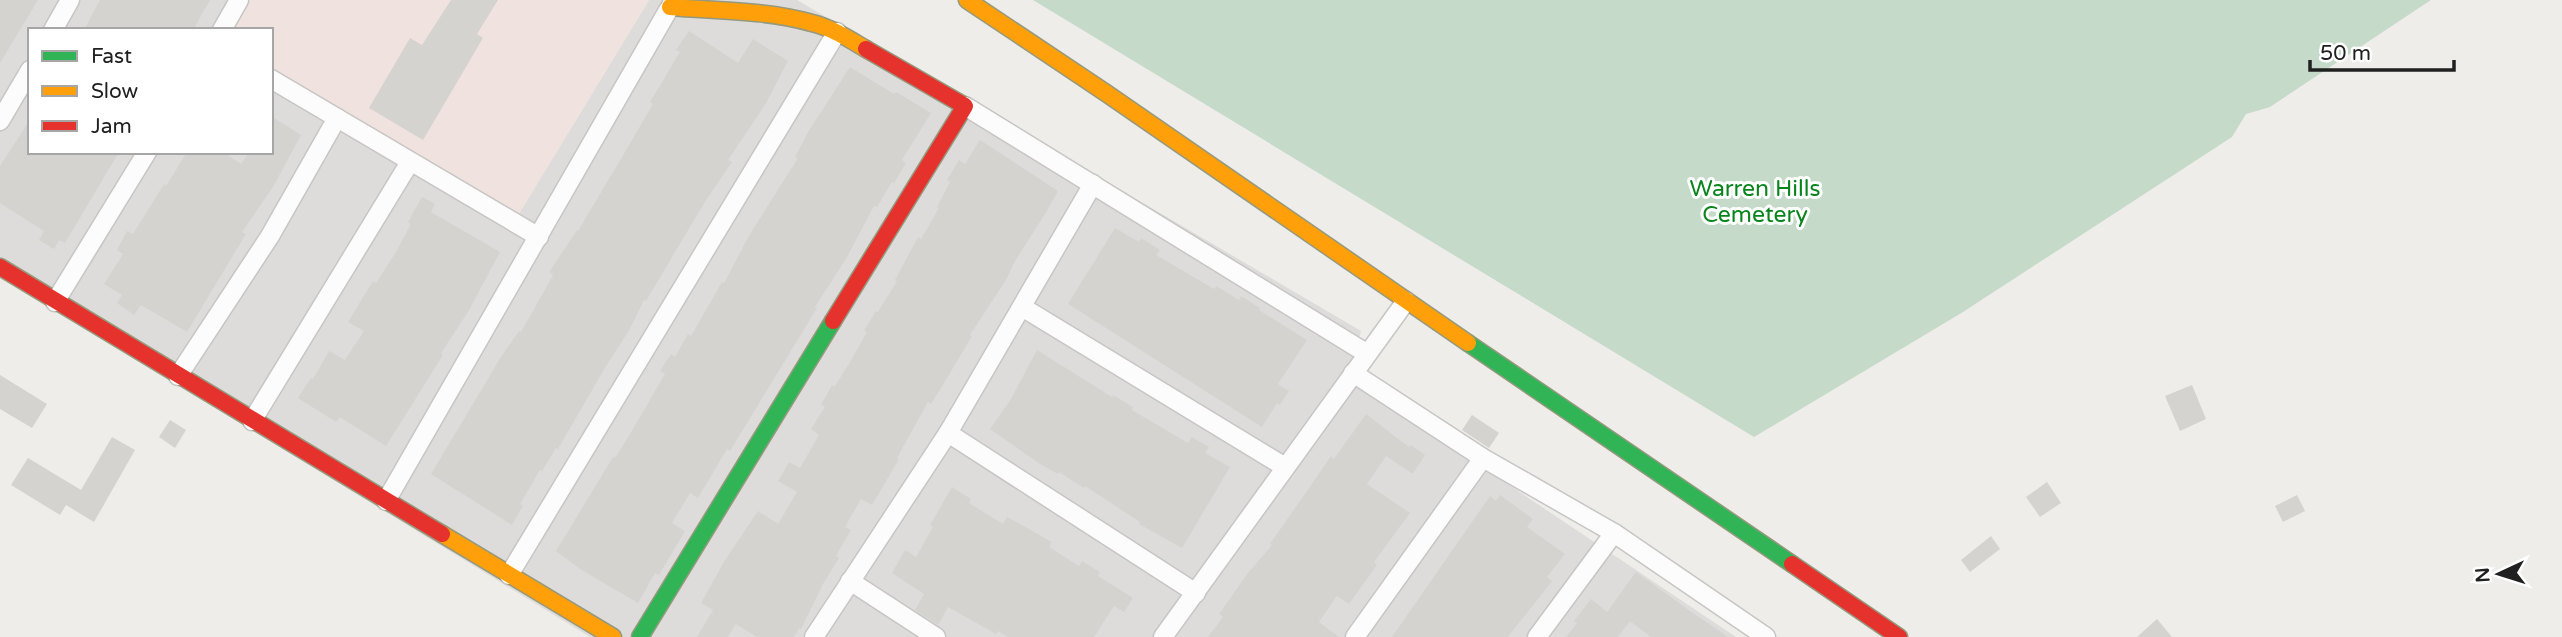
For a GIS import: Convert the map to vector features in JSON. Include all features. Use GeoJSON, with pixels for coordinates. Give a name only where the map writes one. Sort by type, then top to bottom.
{"type":"FeatureCollection","features":[{"type":"Feature","properties":{"kind":"street"},"geometry":{"type":"LineString","coordinates":[[54,28],[70,0]]}},
{"type":"Feature","properties":{"kind":"street"},"geometry":{"type":"LineString","coordinates":[[223,28],[239,0]]}},
{"type":"Feature","properties":{"kind":"street"},"geometry":{"type":"LineString","coordinates":[[967,0],[1899,637]]}},
{"type":"Feature","properties":{"kind":"street"},"geometry":{"type":"LineString","coordinates":[[386,501],[672,4],[782,17],[812,23],[837,32],[965,106],[1366,353]]}},
{"type":"Feature","properties":{"kind":"street"},"geometry":{"type":"LineString","coordinates":[[509,575],[837,32]]}},
{"type":"Feature","properties":{"kind":"street"},"geometry":{"type":"LineString","coordinates":[[0,121],[7,92],[28,72]]}},
{"type":"Feature","properties":{"kind":"street"},"geometry":{"type":"LineString","coordinates":[[273,80],[539,237]]}},
{"type":"Feature","properties":{"kind":"street"},"geometry":{"type":"LineString","coordinates":[[640,637],[965,106]]}},
{"type":"Feature","properties":{"kind":"street"},"geometry":{"type":"LineString","coordinates":[[178,376],[270,236],[337,118]]}},
{"type":"Feature","properties":{"kind":"street"},"geometry":{"type":"LineString","coordinates":[[55,302],[146,154]]}},
{"type":"Feature","properties":{"kind":"street"},"geometry":{"type":"LineString","coordinates":[[252,421],[411,162]]}},
{"type":"Feature","properties":{"kind":"street"},"geometry":{"type":"LineString","coordinates":[[814,637],[948,433],[1093,184]]}},
{"type":"Feature","properties":{"kind":"street"},"geometry":{"type":"LineString","coordinates":[[0,267],[613,637]]}},
{"type":"Feature","properties":{"kind":"street"},"geometry":{"type":"LineString","coordinates":[[1163,637],[1406,301]]}},
{"type":"Feature","properties":{"kind":"street"},"geometry":{"type":"LineString","coordinates":[[1022,307],[1285,467]]}},
{"type":"Feature","properties":{"kind":"street"},"geometry":{"type":"LineString","coordinates":[[1353,373],[1483,458],[1614,533],[1766,637]]}},
{"type":"Feature","properties":{"kind":"street"},"geometry":{"type":"LineString","coordinates":[[948,433],[1196,593]]}},
{"type":"Feature","properties":{"kind":"street"},"geometry":{"type":"LineString","coordinates":[[1355,637],[1483,458]]}},
{"type":"Feature","properties":{"kind":"street"},"geometry":{"type":"LineString","coordinates":[[1537,637],[1614,533]]}},
{"type":"Feature","properties":{"kind":"street"},"geometry":{"type":"LineString","coordinates":[[850,581],[936,637]]}},
{"type":"Feature","properties":{"kind":"shaded area"},"geometry":{"type":"Polygon","coordinates":[[[0,0],[230,0],[214,28],[28,28],[28,154],[273,154],[273,88],[509,230],[649,0],[797,0],[1361,331],[1348,377],[1736,637],[590,637],[0,276],[0,0]]]}},
{"type":"Feature","properties":{"kind":"shaded area"},"geometry":{"type":"Polygon","coordinates":[[[230,0],[649,0],[509,230],[273,88],[273,28],[214,28],[230,0]]]}},
{"type":"Feature","properties":{"kind":"green space","name":"Warren Hills Cemetery"},"geometry":{"type":"Polygon","coordinates":[[[1033,0],[2431,0],[2270,107],[2246,114],[2232,137],[1963,312],[1754,437],[1033,0]]]}},
{"type":"Feature","properties":{"kind":"building"},"geometry":{"type":"Polygon","coordinates":[[[0,0],[38,0],[0,63],[0,0]]]}},
{"type":"Feature","properties":{"kind":"building"},"geometry":{"type":"Polygon","coordinates":[[[100,0],[210,0],[194,28],[85,28],[100,0]]]}},
{"type":"Feature","properties":{"kind":"building"},"geometry":{"type":"Polygon","coordinates":[[[451,0],[498,0],[477,34],[483,38],[423,140],[369,108],[410,38],[422,45],[451,0]]]}},
{"type":"Feature","properties":{"kind":"building"},"geometry":{"type":"Polygon","coordinates":[[[689,31],[738,63],[753,39],[788,61],[765,105],[728,160],[732,162],[706,200],[646,301],[644,300],[630,329],[558,449],[556,448],[542,471],[540,470],[520,504],[523,506],[512,525],[431,474],[501,357],[519,331],[521,332],[553,275],[549,272],[578,231],[653,104],[650,102],[680,52],[676,50],[689,31]]]}},
{"type":"Feature","properties":{"kind":"building"},"geometry":{"type":"Polygon","coordinates":[[[850,67],[931,113],[902,160],[906,163],[877,207],[874,206],[846,259],[730,451],[727,449],[698,498],[690,493],[672,523],[685,531],[659,575],[655,573],[638,603],[580,569],[556,551],[665,374],[660,371],[671,354],[675,357],[688,334],[691,336],[798,158],[795,157],[808,132],[850,67]]]}},
{"type":"Feature","properties":{"kind":"building"},"geometry":{"type":"Polygon","coordinates":[[[273,117],[301,135],[273,187],[242,232],[246,234],[187,332],[141,305],[134,315],[117,303],[122,295],[104,284],[123,254],[117,250],[127,231],[133,234],[186,154],[226,154],[241,164],[248,154],[273,154],[273,117]]]}},
{"type":"Feature","properties":{"kind":"building"},"geometry":{"type":"Polygon","coordinates":[[[28,123],[28,154],[118,154],[65,243],[59,240],[54,249],[39,240],[44,231],[0,203],[0,166],[28,123]]]}},
{"type":"Feature","properties":{"kind":"building"},"geometry":{"type":"Polygon","coordinates":[[[980,140],[1058,191],[1045,214],[931,404],[928,402],[872,505],[861,499],[845,527],[851,530],[836,556],[839,558],[801,629],[799,628],[794,637],[757,637],[736,624],[728,637],[697,637],[713,610],[701,603],[725,560],[758,511],[778,524],[797,492],[778,481],[789,462],[800,468],[819,435],[811,429],[825,407],[821,405],[832,385],[834,387],[849,364],[867,332],[864,331],[897,281],[895,280],[918,237],[921,239],[939,208],[937,207],[950,182],[947,180],[959,160],[965,164],[980,140]]]}},
{"type":"Feature","properties":{"kind":"building"},"geometry":{"type":"Polygon","coordinates":[[[422,197],[435,204],[431,212],[500,252],[468,312],[441,353],[443,355],[386,446],[340,417],[336,422],[298,398],[329,351],[345,360],[364,331],[348,322],[373,281],[376,283],[396,252],[422,197]]]}},
{"type":"Feature","properties":{"kind":"building"},"geometry":{"type":"Polygon","coordinates":[[[1115,228],[1139,242],[1141,238],[1160,250],[1156,255],[1214,289],[1216,286],[1239,300],[1241,296],[1307,340],[1278,384],[1289,391],[1280,405],[1277,403],[1262,427],[1068,304],[1115,228]]]}},
{"type":"Feature","properties":{"kind":"building"},"geometry":{"type":"Polygon","coordinates":[[[1037,350],[1188,443],[1192,437],[1209,447],[1205,453],[1230,467],[1182,548],[1139,524],[1140,522],[1085,486],[1084,488],[1040,464],[990,429],[1011,399],[1037,350]]]}},
{"type":"Feature","properties":{"kind":"building"},"geometry":{"type":"Polygon","coordinates":[[[0,375],[47,404],[32,428],[0,409],[0,375]]]}},
{"type":"Feature","properties":{"kind":"building"},"geometry":{"type":"Polygon","coordinates":[[[2192,385],[2206,419],[2180,431],[2165,396],[2192,385]]]}},
{"type":"Feature","properties":{"kind":"building"},"geometry":{"type":"Polygon","coordinates":[[[1366,414],[1409,447],[1411,445],[1425,455],[1413,474],[1386,456],[1367,484],[1410,513],[1374,562],[1377,565],[1349,604],[1337,596],[1319,622],[1339,637],[1208,637],[1223,617],[1219,614],[1248,573],[1272,545],[1270,544],[1331,456],[1334,459],[1366,414]]]}},
{"type":"Feature","properties":{"kind":"building"},"geometry":{"type":"Polygon","coordinates":[[[1472,415],[1499,433],[1489,448],[1462,430],[1472,415]]]}},
{"type":"Feature","properties":{"kind":"building"},"geometry":{"type":"Polygon","coordinates":[[[170,420],[186,430],[175,448],[159,437],[170,420]]]}},
{"type":"Feature","properties":{"kind":"building"},"geometry":{"type":"Polygon","coordinates":[[[112,437],[135,450],[94,522],[66,505],[60,515],[11,485],[28,458],[81,490],[112,437]]]}},
{"type":"Feature","properties":{"kind":"building"},"geometry":{"type":"Polygon","coordinates":[[[2047,482],[2061,503],[2040,517],[2026,497],[2047,482]]]}},
{"type":"Feature","properties":{"kind":"building"},"geometry":{"type":"Polygon","coordinates":[[[952,487],[971,499],[969,503],[1003,524],[1007,517],[1052,542],[1049,547],[1079,566],[1082,561],[1100,572],[1098,576],[1133,598],[1124,612],[1114,606],[1094,637],[1008,637],[998,631],[996,634],[948,607],[938,625],[915,610],[924,594],[892,573],[905,550],[916,557],[933,527],[930,525],[952,487]]]}},
{"type":"Feature","properties":{"kind":"building"},"geometry":{"type":"Polygon","coordinates":[[[1500,495],[1533,519],[1527,527],[1565,554],[1547,577],[1552,581],[1508,637],[1392,637],[1490,496],[1496,501],[1500,495]]]}},
{"type":"Feature","properties":{"kind":"building"},"geometry":{"type":"Polygon","coordinates":[[[2297,495],[2305,511],[2283,522],[2275,506],[2297,495]]]}},
{"type":"Feature","properties":{"kind":"building"},"geometry":{"type":"Polygon","coordinates":[[[1991,536],[2000,549],[1970,572],[1961,560],[1991,536]]]}},
{"type":"Feature","properties":{"kind":"building"},"geometry":{"type":"Polygon","coordinates":[[[1636,572],[1728,637],[1651,637],[1630,621],[1618,637],[1566,637],[1577,623],[1574,621],[1591,599],[1607,612],[1636,572]]]}},
{"type":"Feature","properties":{"kind":"building"},"geometry":{"type":"Polygon","coordinates":[[[2157,619],[2172,637],[2137,637],[2157,619]]]}},
{"type":"Feature","properties":{"kind":"traffic: fast"},"geometry":{"type":"LineString","coordinates":[[640,637],[833,321]]}},
{"type":"Feature","properties":{"kind":"traffic: fast"},"geometry":{"type":"LineString","coordinates":[[1468,343],[1792,564]]}},
{"type":"Feature","properties":{"kind":"traffic: slow"},"geometry":{"type":"LineString","coordinates":[[967,0],[1468,343]]}},
{"type":"Feature","properties":{"kind":"traffic: slow"},"geometry":{"type":"LineString","coordinates":[[670,7],[759,13],[795,19],[826,28],[866,49]]}},
{"type":"Feature","properties":{"kind":"traffic: slow"},"geometry":{"type":"LineString","coordinates":[[442,534],[613,637]]}},
{"type":"Feature","properties":{"kind":"traffic: jam"},"geometry":{"type":"LineString","coordinates":[[833,321],[965,106],[866,49]]}},
{"type":"Feature","properties":{"kind":"traffic: jam"},"geometry":{"type":"LineString","coordinates":[[0,267],[442,534]]}},
{"type":"Feature","properties":{"kind":"traffic: jam"},"geometry":{"type":"LineString","coordinates":[[1792,564],[1899,637]]}}]}
